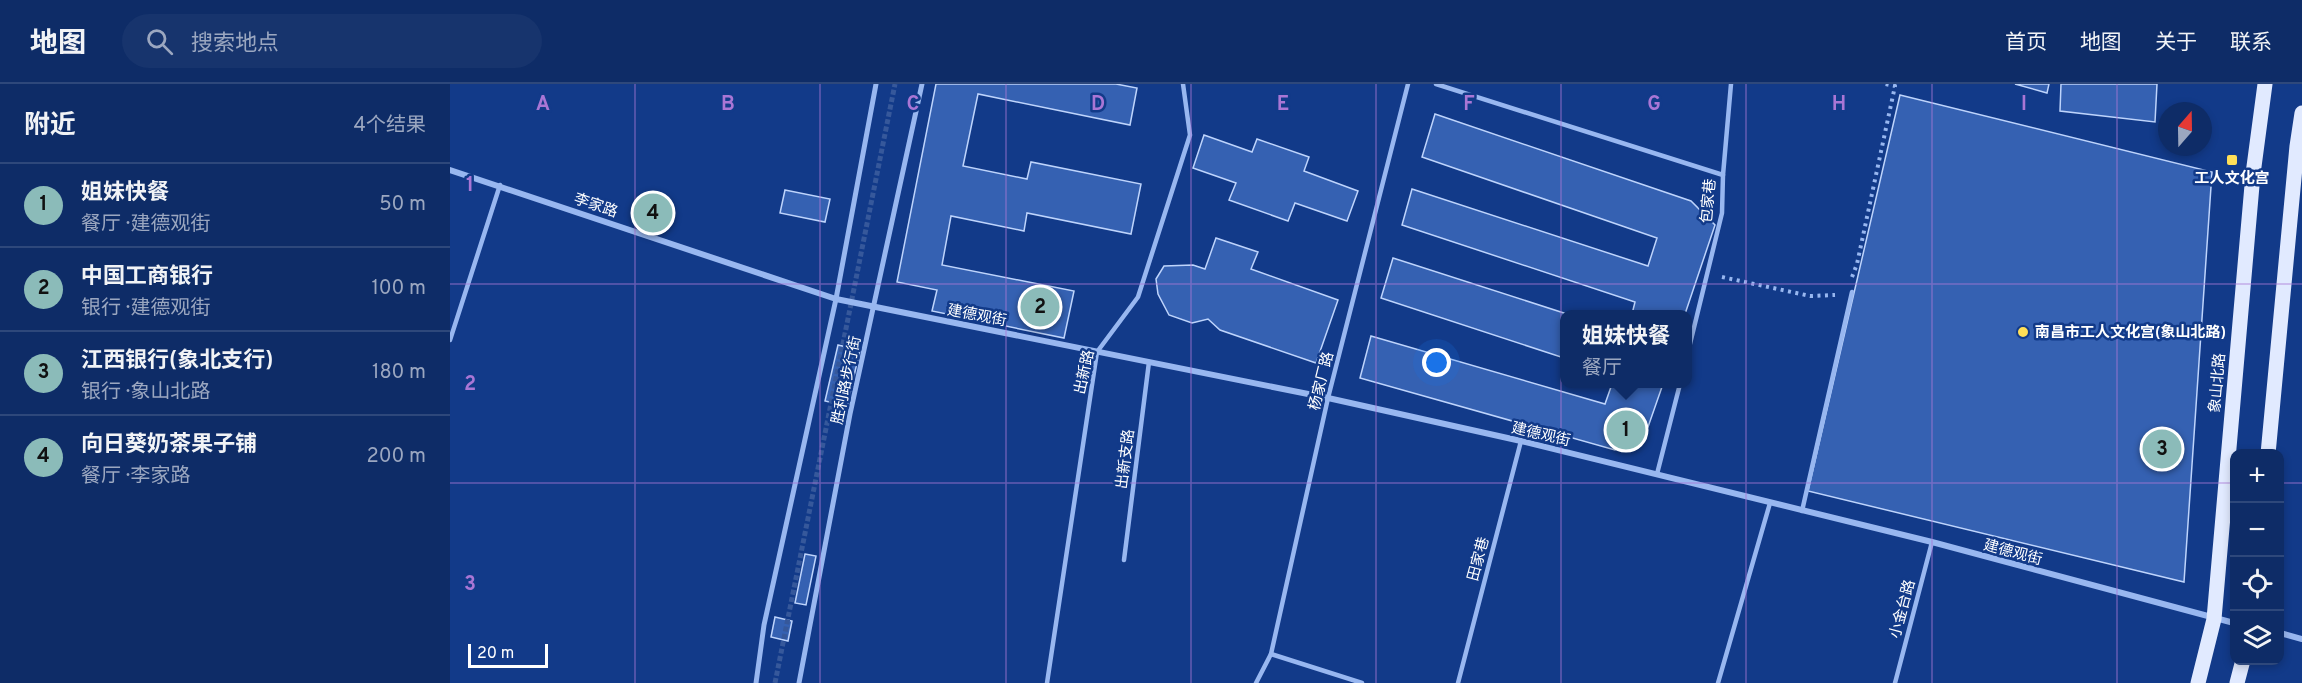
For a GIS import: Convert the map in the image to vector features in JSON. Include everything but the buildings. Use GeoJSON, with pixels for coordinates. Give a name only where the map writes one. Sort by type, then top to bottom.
{"type":"FeatureCollection","features":[{"type":"Feature","properties":{"kind":"main road","name":"象山北路"},"geometry":{"type":"LineString","coordinates":[[2198,683],[2214,619],[2253,174],[2265,84]]}},
{"type":"Feature","properties":{"kind":"main road"},"geometry":{"type":"LineString","coordinates":[[2268,449],[2302,113]]}},
{"type":"Feature","properties":{"kind":"main road"},"geometry":{"type":"LineString","coordinates":[[2237,683],[2242,665]]}},
{"type":"Feature","properties":{"kind":"street","name":"胜利路步行街"},"geometry":{"type":"LineString","coordinates":[[756,683],[764,626],[836,299],[876,84]]}},
{"type":"Feature","properties":{"kind":"street","name":"胜利路步行街"},"geometry":{"type":"LineString","coordinates":[[799,683],[850,414],[922,84]]}},
{"type":"Feature","properties":{"kind":"street","name":"李家路"},"geometry":{"type":"LineString","coordinates":[[450,170],[836,299]]}},
{"type":"Feature","properties":{"kind":"street","name":"建德观街"},"geometry":{"type":"LineString","coordinates":[[836,299],[1328,398],[1521,441],[1932,542],[2230,622]]}},
{"type":"Feature","properties":{"kind":"street"},"geometry":{"type":"LineString","coordinates":[[2284,634],[2302,639]]}},
{"type":"Feature","properties":{"kind":"lane","name":"出新路"},"geometry":{"type":"LineString","coordinates":[[1047,683],[1097,352],[1138,297],[1190,135],[1183,84]]}},
{"type":"Feature","properties":{"kind":"lane","name":"杨家厂路"},"geometry":{"type":"LineString","coordinates":[[1256,683],[1271,654],[1328,398],[1408,84]]}},
{"type":"Feature","properties":{"kind":"lane"},"geometry":{"type":"LineString","coordinates":[[1436,84],[1723,175]]}},
{"type":"Feature","properties":{"kind":"lane","name":"包家巷"},"geometry":{"type":"LineString","coordinates":[[1692,336],[1722,213],[1731,84]]}},
{"type":"Feature","properties":{"kind":"lane"},"geometry":{"type":"LineString","coordinates":[[450,340],[500,185]]}},
{"type":"Feature","properties":{"kind":"lane"},"geometry":{"type":"LineString","coordinates":[[1802,511],[1852,292]]}},
{"type":"Feature","properties":{"kind":"lane","name":"出新支路"},"geometry":{"type":"LineString","coordinates":[[1125,560],[1149,362]]}},
{"type":"Feature","properties":{"kind":"lane"},"geometry":{"type":"LineString","coordinates":[[1657,474],[1679,388]]}},
{"type":"Feature","properties":{"kind":"lane","name":"田家巷"},"geometry":{"type":"LineString","coordinates":[[1458,683],[1521,441]]}},
{"type":"Feature","properties":{"kind":"lane"},"geometry":{"type":"LineString","coordinates":[[1718,683],[1770,503]]}},
{"type":"Feature","properties":{"kind":"lane","name":"小金台路"},"geometry":{"type":"LineString","coordinates":[[1895,683],[1932,542]]}},
{"type":"Feature","properties":{"kind":"lane"},"geometry":{"type":"LineString","coordinates":[[1271,654],[1362,683]]}},
{"type":"Feature","properties":{"kind":"path"},"geometry":{"type":"LineString","coordinates":[[1851,281],[1857,264],[1895,86],[1886,84]]}},
{"type":"Feature","properties":{"kind":"path"},"geometry":{"type":"LineString","coordinates":[[1707,274],[1810,296],[1842,293]]}},
{"type":"Feature","properties":{"kind":"tunnel"},"geometry":{"type":"LineString","coordinates":[[775,683],[895,84]]}},
{"type":"Feature","properties":{"kind":"place","name":"工人文化宫"},"geometry":{"type":"Point","coordinates":[2232,160]}},
{"type":"Feature","properties":{"kind":"place","name":"向日葵奶茶果子铺"},"geometry":{"type":"Point","coordinates":[653,213]}},
{"type":"Feature","properties":{"kind":"place","name":"中国工商银行"},"geometry":{"type":"Point","coordinates":[1040,307]}},
{"type":"Feature","properties":{"kind":"place","name":"南昌市工人文化宫(象山北路)"},"geometry":{"type":"Point","coordinates":[2023,332]}},
{"type":"Feature","properties":{"kind":"place","name":"姐妹快餐"},"geometry":{"type":"Point","coordinates":[1626,430]}},
{"type":"Feature","properties":{"kind":"place","name":"江西银行(象北支行)"},"geometry":{"type":"Point","coordinates":[2162,449]}}]}
